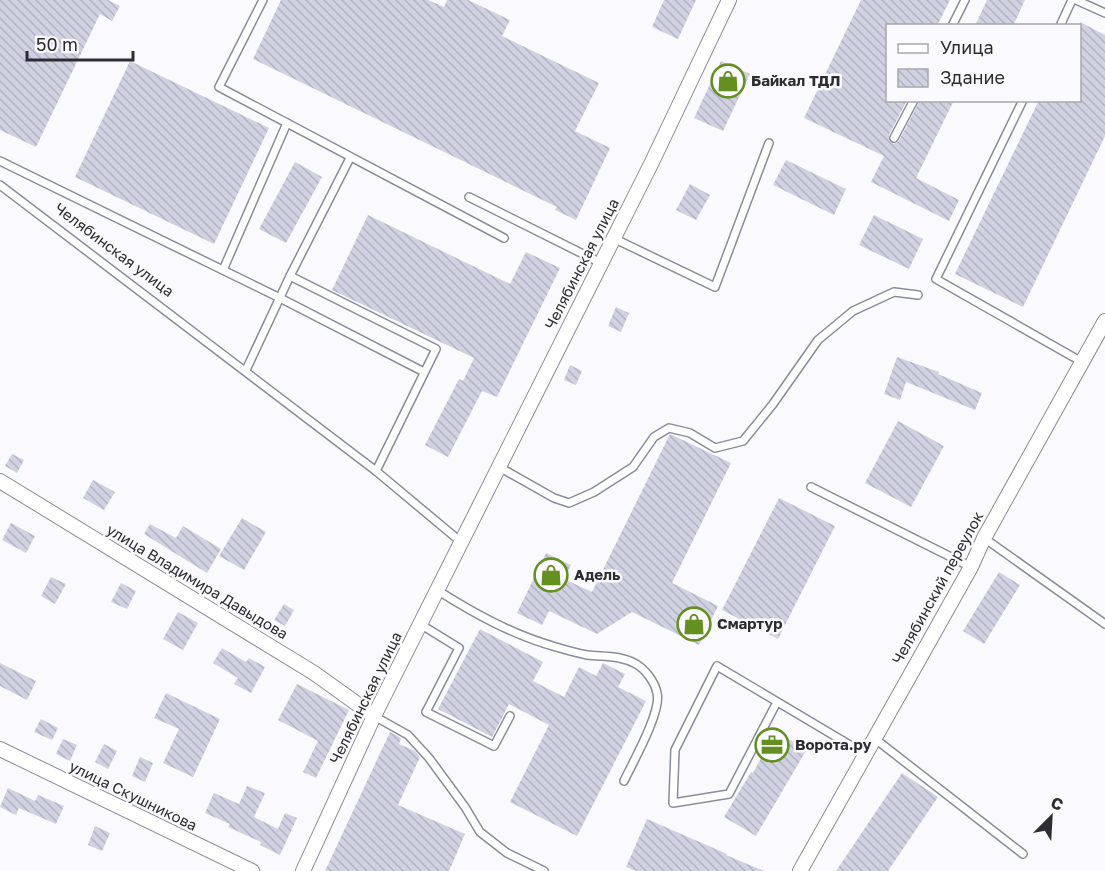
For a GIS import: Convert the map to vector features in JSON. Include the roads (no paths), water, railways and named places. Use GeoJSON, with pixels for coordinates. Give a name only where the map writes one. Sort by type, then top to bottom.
{"type":"FeatureCollection","features":[{"type":"Feature","properties":{"kind":"street","name":"Челябинская улица"},"geometry":{"type":"LineString","coordinates":[[303,871],[374,716],[601,263],[729,0]]}},
{"type":"Feature","properties":{"kind":"street","name":"Челябинский переулок"},"geometry":{"type":"LineString","coordinates":[[800,871],[1105,321]]}},
{"type":"Feature","properties":{"kind":"street","name":"улица Владимира Давыдова"},"geometry":{"type":"LineString","coordinates":[[0,481],[303,667],[374,716]]}},
{"type":"Feature","properties":{"kind":"street","name":"улица Скушникова"},"geometry":{"type":"LineString","coordinates":[[0,749],[252,871]]}},
{"type":"Feature","properties":{"kind":"lane"},"geometry":{"type":"LineString","coordinates":[[262,0],[219,87],[504,238]]}},
{"type":"Feature","properties":{"kind":"lane"},"geometry":{"type":"LineString","coordinates":[[953,24],[965,0]]}},
{"type":"Feature","properties":{"kind":"lane"},"geometry":{"type":"LineString","coordinates":[[1061,24],[1074,0],[1105,13]]}},
{"type":"Feature","properties":{"kind":"lane"},"geometry":{"type":"LineString","coordinates":[[894,138],[913,102]]}},
{"type":"Feature","properties":{"kind":"lane"},"geometry":{"type":"LineString","coordinates":[[1022,102],[936,279],[1082,362]]}},
{"type":"Feature","properties":{"kind":"lane"},"geometry":{"type":"LineString","coordinates":[[223,270],[287,123]]}},
{"type":"Feature","properties":{"kind":"lane"},"geometry":{"type":"LineString","coordinates":[[613,238],[715,287],[769,143]]}},
{"type":"Feature","properties":{"kind":"lane"},"geometry":{"type":"LineString","coordinates":[[246,370],[279,298],[350,158]]}},
{"type":"Feature","properties":{"kind":"lane"},"geometry":{"type":"LineString","coordinates":[[0,161],[424,372]]}},
{"type":"Feature","properties":{"kind":"lane","name":"Челябинская улица"},"geometry":{"type":"LineString","coordinates":[[0,185],[246,370],[376,471],[461,542]]}},
{"type":"Feature","properties":{"kind":"lane"},"geometry":{"type":"LineString","coordinates":[[469,197],[601,263]]}},
{"type":"Feature","properties":{"kind":"lane"},"geometry":{"type":"LineString","coordinates":[[290,276],[436,349],[376,471]]}},
{"type":"Feature","properties":{"kind":"lane"},"geometry":{"type":"LineString","coordinates":[[499,467],[554,498],[569,503],[594,492],[633,466],[654,437],[669,428],[690,433],[715,448],[743,441],[773,404],[818,340],[854,311],[877,298],[894,292],[918,295]]}},
{"type":"Feature","properties":{"kind":"lane"},"geometry":{"type":"LineString","coordinates":[[811,487],[970,567]]}},
{"type":"Feature","properties":{"kind":"lane"},"geometry":{"type":"LineString","coordinates":[[984,538],[1105,624]]}},
{"type":"Feature","properties":{"kind":"lane"},"geometry":{"type":"LineString","coordinates":[[437,590],[478,616],[511,631],[553,646],[585,654],[620,657],[638,665],[648,676],[657,693],[658,709],[624,781]]}},
{"type":"Feature","properties":{"kind":"lane"},"geometry":{"type":"LineString","coordinates":[[420,624],[459,648],[426,712],[494,746],[510,716]]}},
{"type":"Feature","properties":{"kind":"lane"},"geometry":{"type":"LineString","coordinates":[[777,702],[729,794],[673,803],[675,750],[717,666],[865,754]]}},
{"type":"Feature","properties":{"kind":"lane"},"geometry":{"type":"LineString","coordinates":[[374,716],[408,735],[429,758],[465,807],[480,832],[507,854],[544,871]]}},
{"type":"Feature","properties":{"kind":"lane"},"geometry":{"type":"LineString","coordinates":[[874,738],[1023,854]]}},
{"type":"Feature","properties":{"kind":"place","name":"Байкал ТДЛ"},"geometry":{"type":"Point","coordinates":[728,81]}},
{"type":"Feature","properties":{"kind":"place","name":"Адель"},"geometry":{"type":"Point","coordinates":[551,575]}},
{"type":"Feature","properties":{"kind":"place","name":"Смартур"},"geometry":{"type":"Point","coordinates":[694,624]}},
{"type":"Feature","properties":{"kind":"place","name":"Ворота.ру"},"geometry":{"type":"Point","coordinates":[772,745]}}]}
